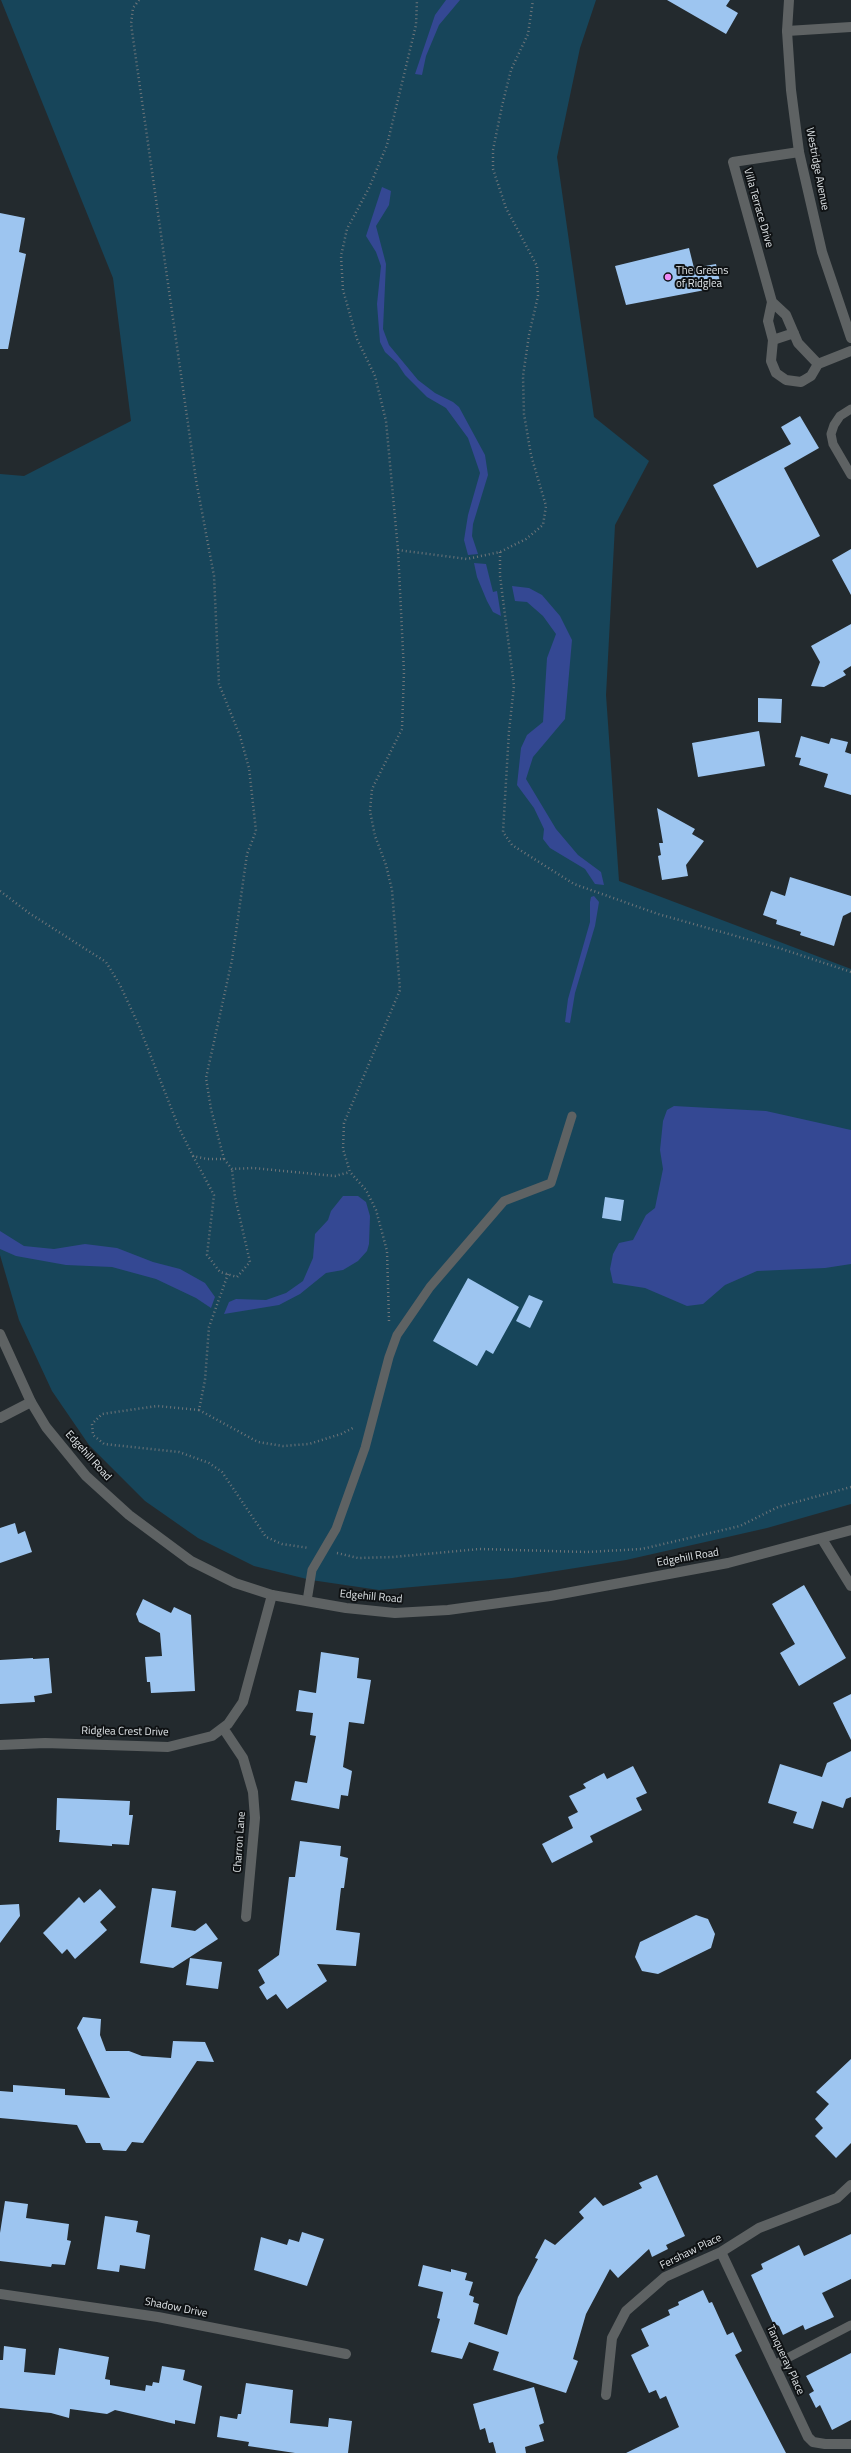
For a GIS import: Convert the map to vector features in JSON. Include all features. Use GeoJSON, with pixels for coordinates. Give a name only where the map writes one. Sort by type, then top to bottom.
{"type":"FeatureCollection","features":[{"type":"Feature","properties":{"kind":"street","name":"Westridge Avenue"},"geometry":{"type":"LineString","coordinates":[[788,0],[787,31],[791,90],[799,152],[822,252],[851,338]]}},
{"type":"Feature","properties":{"kind":"street"},"geometry":{"type":"LineString","coordinates":[[787,31],[851,28]]}},
{"type":"Feature","properties":{"kind":"street","name":"Villa Terrace Drive"},"geometry":{"type":"LineString","coordinates":[[799,152],[733,162],[772,302],[768,321],[773,340],[771,361],[776,373],[786,380],[801,382],[811,376],[818,364],[851,351]]}},
{"type":"Feature","properties":{"kind":"street","name":"Villa Terrace Drive"},"geometry":{"type":"LineString","coordinates":[[772,302],[786,316],[798,343],[818,364]]}},
{"type":"Feature","properties":{"kind":"street"},"geometry":{"type":"LineString","coordinates":[[773,340],[794,333]]}},
{"type":"Feature","properties":{"kind":"street","name":"Edgehill Road"},"geometry":{"type":"LineString","coordinates":[[0,1334],[31,1402],[46,1427],[86,1476],[129,1515],[191,1560],[235,1583],[272,1595],[395,1612],[448,1610],[550,1596],[728,1563],[851,1530]]}},
{"type":"Feature","properties":{"kind":"street"},"geometry":{"type":"LineString","coordinates":[[0,1418],[31,1402]]}},
{"type":"Feature","properties":{"kind":"street"},"geometry":{"type":"LineString","coordinates":[[822,1539],[851,1586]]}},
{"type":"Feature","properties":{"kind":"street","name":"Ridglea Crest Drive"},"geometry":{"type":"LineString","coordinates":[[0,1746],[45,1743],[168,1747],[212,1736],[223,1728],[243,1702],[272,1595]]}},
{"type":"Feature","properties":{"kind":"street","name":"Charron Lane"},"geometry":{"type":"LineString","coordinates":[[223,1728],[243,1758],[253,1792],[255,1818],[246,1917]]}},
{"type":"Feature","properties":{"kind":"street","name":"Fershaw Place"},"geometry":{"type":"LineString","coordinates":[[606,2395],[612,2338],[626,2311],[665,2277],[722,2252],[759,2228],[837,2198],[851,2185]]}},
{"type":"Feature","properties":{"kind":"street","name":"Tanqueray Place"},"geometry":{"type":"LineString","coordinates":[[722,2252],[808,2437],[813,2442],[825,2444],[851,2444]]}},
{"type":"Feature","properties":{"kind":"street","name":"Shadow Drive"},"geometry":{"type":"LineString","coordinates":[[0,2294],[158,2316],[346,2354]]}},
{"type":"Feature","properties":{"kind":"lane"},"geometry":{"type":"LineString","coordinates":[[851,409],[840,416],[834,425],[831,434],[833,444],[851,475]]}},
{"type":"Feature","properties":{"kind":"lane"},"geometry":{"type":"LineString","coordinates":[[307,1601],[312,1570],[322,1550],[336,1529],[375,1416],[389,1357],[399,1332],[430,1287],[504,1202],[551,1183],[572,1116]]}},
{"type":"Feature","properties":{"kind":"lane"},"geometry":{"type":"LineString","coordinates":[[774,2365],[851,2325]]}},
{"type":"Feature","properties":{"kind":"path"},"geometry":{"type":"LineString","coordinates":[[0,891],[29,913],[106,962],[120,985],[139,1026],[179,1128],[214,1195],[207,1255],[220,1272],[237,1277],[250,1262],[235,1197],[232,1169],[224,1160],[210,1109],[206,1078],[232,960],[247,854],[256,831],[249,768],[240,736],[219,684],[214,576],[196,480],[130,24],[133,8],[139,0]]}},
{"type":"Feature","properties":{"kind":"path"},"geometry":{"type":"LineString","coordinates":[[399,1332],[388,1319],[388,1251],[376,1210],[366,1190],[350,1172],[343,1149],[344,1123],[385,1021],[400,990],[392,890],[386,865],[375,836],[370,811],[372,789],[402,729],[404,672],[398,550],[386,420],[375,376],[357,339],[343,290],[341,256],[347,229],[369,188],[387,145],[416,25],[417,0]]}},
{"type":"Feature","properties":{"kind":"path"},"geometry":{"type":"LineString","coordinates":[[398,550],[467,559],[500,552],[526,539],[543,524],[546,506],[531,455],[524,414],[523,376],[529,335],[538,296],[537,266],[506,208],[493,169],[493,150],[502,106],[512,70],[528,34],[533,0]]}},
{"type":"Feature","properties":{"kind":"path"},"geometry":{"type":"LineString","coordinates":[[500,552],[500,576],[514,686],[509,731],[503,832],[512,845],[574,884],[658,914],[782,949],[851,972]]}},
{"type":"Feature","properties":{"kind":"path"},"geometry":{"type":"LineString","coordinates":[[193,1156],[224,1160]]}},
{"type":"Feature","properties":{"kind":"path"},"geometry":{"type":"LineString","coordinates":[[232,1169],[253,1168],[335,1176],[350,1172]]}},
{"type":"Feature","properties":{"kind":"path"},"geometry":{"type":"LineString","coordinates":[[199,1410],[205,1380],[209,1327],[228,1274]]}},
{"type":"Feature","properties":{"kind":"path"},"geometry":{"type":"LineString","coordinates":[[375,1416],[341,1434],[310,1444],[283,1446],[258,1442],[199,1410],[157,1406],[102,1414],[92,1424],[94,1435],[104,1444],[179,1452],[209,1463],[222,1472],[266,1537],[282,1544],[322,1550],[358,1558],[393,1557],[480,1549],[586,1552],[642,1549],[740,1526],[778,1507],[851,1487]]}},
{"type":"Feature","properties":{"kind":"shaded area"},"geometry":{"type":"Polygon","coordinates":[[[1,0],[596,0],[580,48],[557,157],[594,417],[649,461],[615,525],[606,695],[619,881],[851,969],[851,1504],[767,1528],[626,1560],[512,1578],[379,1590],[311,1580],[254,1566],[198,1538],[145,1501],[89,1445],[52,1391],[19,1320],[0,1255],[0,474],[24,476],[131,421],[113,278],[1,0]]]}},
{"type":"Feature","properties":{"kind":"water"},"geometry":{"type":"Polygon","coordinates":[[[446,0],[460,0],[439,25],[426,56],[422,75],[415,74],[435,15],[446,0]]]}},
{"type":"Feature","properties":{"kind":"water"},"geometry":{"type":"Polygon","coordinates":[[[382,187],[391,191],[389,205],[376,226],[386,264],[383,329],[389,345],[418,380],[435,393],[453,402],[459,407],[485,455],[488,475],[473,524],[472,536],[478,554],[468,555],[464,540],[468,515],[480,473],[468,438],[446,408],[427,397],[405,375],[397,363],[385,352],[380,342],[377,304],[381,266],[376,252],[366,236],[382,187]]]}},
{"type":"Feature","properties":{"kind":"water"},"geometry":{"type":"Polygon","coordinates":[[[474,563],[486,564],[493,592],[497,591],[501,616],[493,612],[487,601],[477,577],[474,563]]]}},
{"type":"Feature","properties":{"kind":"water"},"geometry":{"type":"Polygon","coordinates":[[[512,586],[529,588],[542,595],[560,616],[572,640],[565,719],[533,757],[526,779],[556,829],[578,855],[601,872],[604,885],[595,884],[585,869],[550,848],[543,839],[544,829],[534,808],[517,785],[521,748],[527,735],[543,722],[547,658],[556,634],[543,616],[527,602],[515,601],[512,586]]]}},
{"type":"Feature","properties":{"kind":"water"},"geometry":{"type":"Polygon","coordinates":[[[594,896],[599,902],[595,926],[575,993],[570,1023],[565,1022],[568,999],[590,922],[591,897],[594,896]]]}},
{"type":"Feature","properties":{"kind":"water"},"geometry":{"type":"Polygon","coordinates":[[[674,1106],[766,1111],[851,1130],[851,1264],[825,1268],[757,1271],[725,1285],[703,1304],[687,1306],[645,1288],[613,1283],[610,1269],[613,1254],[619,1243],[633,1240],[646,1215],[655,1208],[663,1169],[660,1150],[663,1121],[667,1110],[674,1106]]]}},
{"type":"Feature","properties":{"kind":"water"},"geometry":{"type":"Polygon","coordinates":[[[343,1196],[358,1196],[366,1202],[370,1216],[369,1244],[367,1251],[358,1261],[343,1270],[326,1273],[300,1294],[279,1305],[224,1314],[229,1302],[236,1299],[266,1300],[286,1293],[303,1281],[313,1258],[315,1234],[328,1220],[331,1211],[343,1196]]]}},
{"type":"Feature","properties":{"kind":"water"},"geometry":{"type":"Polygon","coordinates":[[[0,1231],[24,1246],[54,1249],[85,1244],[117,1248],[153,1262],[180,1269],[205,1283],[215,1297],[211,1308],[196,1298],[156,1279],[112,1267],[66,1265],[16,1256],[0,1249],[0,1231]]]}},
{"type":"Feature","properties":{"kind":"building"},"geometry":{"type":"Polygon","coordinates":[[[667,0],[730,0],[726,6],[738,13],[726,34],[667,0]]]}},
{"type":"Feature","properties":{"kind":"building"},"geometry":{"type":"Polygon","coordinates":[[[0,213],[25,218],[19,252],[26,254],[8,349],[0,349],[0,213]]]}},
{"type":"Feature","properties":{"kind":"building","name":"The Greens of Ridglea"},"geometry":{"type":"Polygon","coordinates":[[[689,248],[694,268],[716,264],[721,287],[626,305],[615,266],[689,248]]]}},
{"type":"Feature","properties":{"kind":"building"},"geometry":{"type":"Polygon","coordinates":[[[800,416],[819,448],[784,468],[820,536],[757,568],[713,485],[791,444],[781,427],[800,416]]]}},
{"type":"Feature","properties":{"kind":"building"},"geometry":{"type":"Polygon","coordinates":[[[851,549],[851,595],[832,560],[851,549]]]}},
{"type":"Feature","properties":{"kind":"building"},"geometry":{"type":"Polygon","coordinates":[[[851,624],[851,666],[843,671],[846,675],[824,687],[811,686],[820,662],[811,646],[851,624]]]}},
{"type":"Feature","properties":{"kind":"building"},"geometry":{"type":"Polygon","coordinates":[[[758,698],[782,699],[781,723],[758,722],[758,698]]]}},
{"type":"Feature","properties":{"kind":"building"},"geometry":{"type":"Polygon","coordinates":[[[759,731],[765,766],[698,777],[692,743],[759,731]]]}},
{"type":"Feature","properties":{"kind":"building"},"geometry":{"type":"Polygon","coordinates":[[[801,736],[829,744],[831,738],[848,742],[845,752],[851,754],[851,795],[824,787],[828,774],[799,765],[801,758],[795,757],[801,736]]]}},
{"type":"Feature","properties":{"kind":"building"},"geometry":{"type":"Polygon","coordinates":[[[657,808],[695,829],[692,834],[704,841],[686,865],[688,876],[662,880],[658,856],[661,855],[659,843],[663,843],[657,808]]]}},
{"type":"Feature","properties":{"kind":"building"},"geometry":{"type":"Polygon","coordinates":[[[790,877],[851,896],[851,912],[843,916],[834,946],[800,935],[801,932],[776,924],[777,920],[763,915],[771,891],[785,896],[790,877]]]}},
{"type":"Feature","properties":{"kind":"building"},"geometry":{"type":"Polygon","coordinates":[[[605,1197],[624,1200],[621,1221],[602,1218],[605,1197]]]}},
{"type":"Feature","properties":{"kind":"building"},"geometry":{"type":"Polygon","coordinates":[[[468,1278],[519,1307],[493,1354],[486,1350],[477,1366],[433,1341],[468,1278]]]}},
{"type":"Feature","properties":{"kind":"building"},"geometry":{"type":"Polygon","coordinates":[[[529,1295],[543,1301],[530,1328],[516,1321],[529,1295]]]}},
{"type":"Feature","properties":{"kind":"building"},"geometry":{"type":"Polygon","coordinates":[[[15,1523],[18,1534],[25,1531],[32,1552],[0,1563],[0,1528],[15,1523]]]}},
{"type":"Feature","properties":{"kind":"building"},"geometry":{"type":"Polygon","coordinates":[[[804,1585],[846,1658],[799,1686],[780,1653],[795,1644],[772,1604],[804,1585]]]}},
{"type":"Feature","properties":{"kind":"building"},"geometry":{"type":"Polygon","coordinates":[[[143,1599],[171,1613],[174,1607],[191,1615],[195,1691],[151,1693],[150,1682],[147,1682],[145,1657],[162,1656],[160,1633],[139,1622],[136,1614],[143,1599]]]}},
{"type":"Feature","properties":{"kind":"building"},"geometry":{"type":"Polygon","coordinates":[[[321,1652],[359,1658],[357,1678],[371,1680],[364,1724],[349,1722],[343,1767],[352,1771],[348,1796],[341,1795],[339,1809],[291,1800],[295,1781],[307,1783],[316,1736],[310,1735],[313,1713],[296,1711],[299,1690],[316,1693],[321,1652]]]}},
{"type":"Feature","properties":{"kind":"building"},"geometry":{"type":"Polygon","coordinates":[[[49,1658],[52,1693],[34,1696],[35,1702],[0,1704],[0,1660],[49,1658]]]}},
{"type":"Feature","properties":{"kind":"building"},"geometry":{"type":"Polygon","coordinates":[[[851,1694],[851,1740],[833,1703],[851,1694]]]}},
{"type":"Feature","properties":{"kind":"building"},"geometry":{"type":"Polygon","coordinates":[[[851,1751],[851,1797],[846,1799],[843,1808],[822,1801],[813,1829],[793,1823],[797,1812],[768,1803],[780,1764],[822,1777],[827,1763],[851,1751]]]}},
{"type":"Feature","properties":{"kind":"building"},"geometry":{"type":"Polygon","coordinates":[[[633,1766],[647,1793],[636,1798],[642,1810],[590,1836],[593,1842],[552,1863],[542,1844],[573,1828],[568,1817],[578,1812],[569,1796],[586,1788],[583,1784],[604,1773],[607,1779],[633,1766]]]}},
{"type":"Feature","properties":{"kind":"building"},"geometry":{"type":"Polygon","coordinates":[[[57,1798],[130,1801],[129,1815],[133,1815],[129,1845],[112,1844],[112,1846],[59,1842],[60,1830],[56,1830],[57,1798]]]}},
{"type":"Feature","properties":{"kind":"building"},"geometry":{"type":"Polygon","coordinates":[[[300,1841],[341,1846],[340,1856],[348,1858],[344,1888],[341,1888],[336,1930],[360,1933],[356,1966],[317,1964],[327,1981],[287,2009],[276,1994],[267,2000],[259,1987],[265,1983],[258,1970],[279,1955],[289,1877],[295,1877],[300,1841]]]}},
{"type":"Feature","properties":{"kind":"building"},"geometry":{"type":"Polygon","coordinates":[[[152,1888],[176,1891],[171,1927],[195,1931],[206,1923],[218,1939],[173,1968],[140,1963],[152,1888]]]}},
{"type":"Feature","properties":{"kind":"building"},"geometry":{"type":"Polygon","coordinates":[[[100,1889],[116,1907],[100,1922],[107,1930],[75,1959],[67,1949],[62,1954],[43,1933],[79,1897],[84,1903],[100,1889]]]}},
{"type":"Feature","properties":{"kind":"building"},"geometry":{"type":"Polygon","coordinates":[[[19,1904],[20,1916],[0,1943],[0,1905],[19,1904]]]}},
{"type":"Feature","properties":{"kind":"building"},"geometry":{"type":"Polygon","coordinates":[[[696,1915],[708,1919],[715,1934],[711,1948],[658,1974],[642,1971],[635,1957],[640,1942],[696,1915]]]}},
{"type":"Feature","properties":{"kind":"building"},"geometry":{"type":"Polygon","coordinates":[[[190,1958],[222,1962],[218,1989],[186,1985],[190,1958]]]}},
{"type":"Feature","properties":{"kind":"building"},"geometry":{"type":"Polygon","coordinates":[[[83,2017],[101,2019],[100,2035],[106,2051],[129,2051],[142,2056],[171,2058],[173,2041],[205,2042],[214,2062],[197,2061],[143,2143],[132,2142],[126,2151],[103,2150],[100,2143],[86,2143],[77,2125],[0,2118],[0,2091],[13,2092],[13,2085],[65,2089],[65,2095],[110,2098],[77,2028],[83,2017]]]}},
{"type":"Feature","properties":{"kind":"building"},"geometry":{"type":"Polygon","coordinates":[[[851,2059],[851,2143],[836,2158],[815,2136],[823,2128],[815,2119],[829,2104],[816,2092],[851,2059]]]}},
{"type":"Feature","properties":{"kind":"building"},"geometry":{"type":"Polygon","coordinates":[[[657,2175],[685,2236],[666,2245],[668,2249],[652,2257],[649,2249],[618,2278],[610,2269],[586,2314],[573,2359],[578,2361],[566,2393],[493,2370],[499,2352],[469,2342],[462,2359],[431,2352],[440,2319],[437,2318],[443,2292],[418,2286],[423,2265],[451,2272],[451,2269],[467,2273],[465,2280],[473,2282],[469,2295],[474,2297],[473,2302],[479,2304],[474,2324],[507,2335],[518,2297],[538,2259],[535,2258],[545,2239],[555,2245],[584,2218],[579,2212],[595,2197],[603,2206],[642,2188],[639,2183],[657,2175]]]}},
{"type":"Feature","properties":{"kind":"building"},"geometry":{"type":"Polygon","coordinates":[[[5,2201],[28,2204],[26,2218],[69,2224],[67,2240],[71,2241],[65,2265],[52,2264],[51,2267],[0,2261],[0,2233],[5,2201]]]}},
{"type":"Feature","properties":{"kind":"building"},"geometry":{"type":"Polygon","coordinates":[[[105,2216],[138,2221],[136,2232],[150,2235],[145,2269],[120,2265],[119,2272],[97,2269],[105,2216]]]}},
{"type":"Feature","properties":{"kind":"building"},"geometry":{"type":"Polygon","coordinates":[[[302,2232],[324,2239],[307,2286],[254,2270],[261,2237],[287,2245],[289,2239],[299,2242],[302,2232]]]}},
{"type":"Feature","properties":{"kind":"building"},"geometry":{"type":"Polygon","coordinates":[[[851,2234],[851,2279],[822,2293],[834,2317],[805,2330],[803,2325],[783,2335],[779,2326],[773,2323],[751,2275],[763,2269],[761,2264],[799,2245],[804,2256],[851,2234]]]}},
{"type":"Feature","properties":{"kind":"building"},"geometry":{"type":"Polygon","coordinates":[[[703,2290],[709,2303],[712,2302],[727,2335],[733,2332],[742,2351],[735,2355],[786,2453],[626,2453],[679,2427],[666,2396],[660,2399],[656,2390],[649,2393],[631,2355],[649,2346],[641,2329],[670,2315],[668,2310],[679,2305],[678,2302],[703,2290]]]}},
{"type":"Feature","properties":{"kind":"building"},"geometry":{"type":"Polygon","coordinates":[[[4,2346],[26,2349],[24,2372],[55,2375],[59,2348],[109,2357],[105,2379],[110,2380],[110,2385],[145,2391],[146,2385],[152,2386],[153,2382],[159,2383],[162,2366],[185,2370],[183,2380],[202,2386],[195,2424],[175,2420],[175,2424],[115,2410],[107,2414],[70,2409],[69,2418],[51,2413],[0,2408],[0,2360],[3,2360],[4,2346]]]}},
{"type":"Feature","properties":{"kind":"building"},"geometry":{"type":"Polygon","coordinates":[[[851,2353],[851,2420],[832,2430],[820,2405],[816,2408],[809,2394],[814,2391],[806,2376],[851,2353]]]}},
{"type":"Feature","properties":{"kind":"building"},"geometry":{"type":"Polygon","coordinates":[[[246,2383],[293,2390],[290,2423],[328,2427],[329,2418],[352,2421],[348,2453],[295,2453],[248,2446],[249,2442],[217,2437],[220,2416],[237,2419],[238,2414],[241,2414],[246,2383]]]}},
{"type":"Feature","properties":{"kind":"building"},"geometry":{"type":"Polygon","coordinates":[[[534,2387],[544,2423],[539,2425],[544,2441],[525,2447],[526,2453],[496,2453],[493,2442],[489,2443],[485,2428],[480,2430],[473,2404],[534,2387]]]}},
{"type":"Feature","properties":{"kind":"place","name":"The Greens of Ridglea"},"geometry":{"type":"Point","coordinates":[668,277]}}]}
